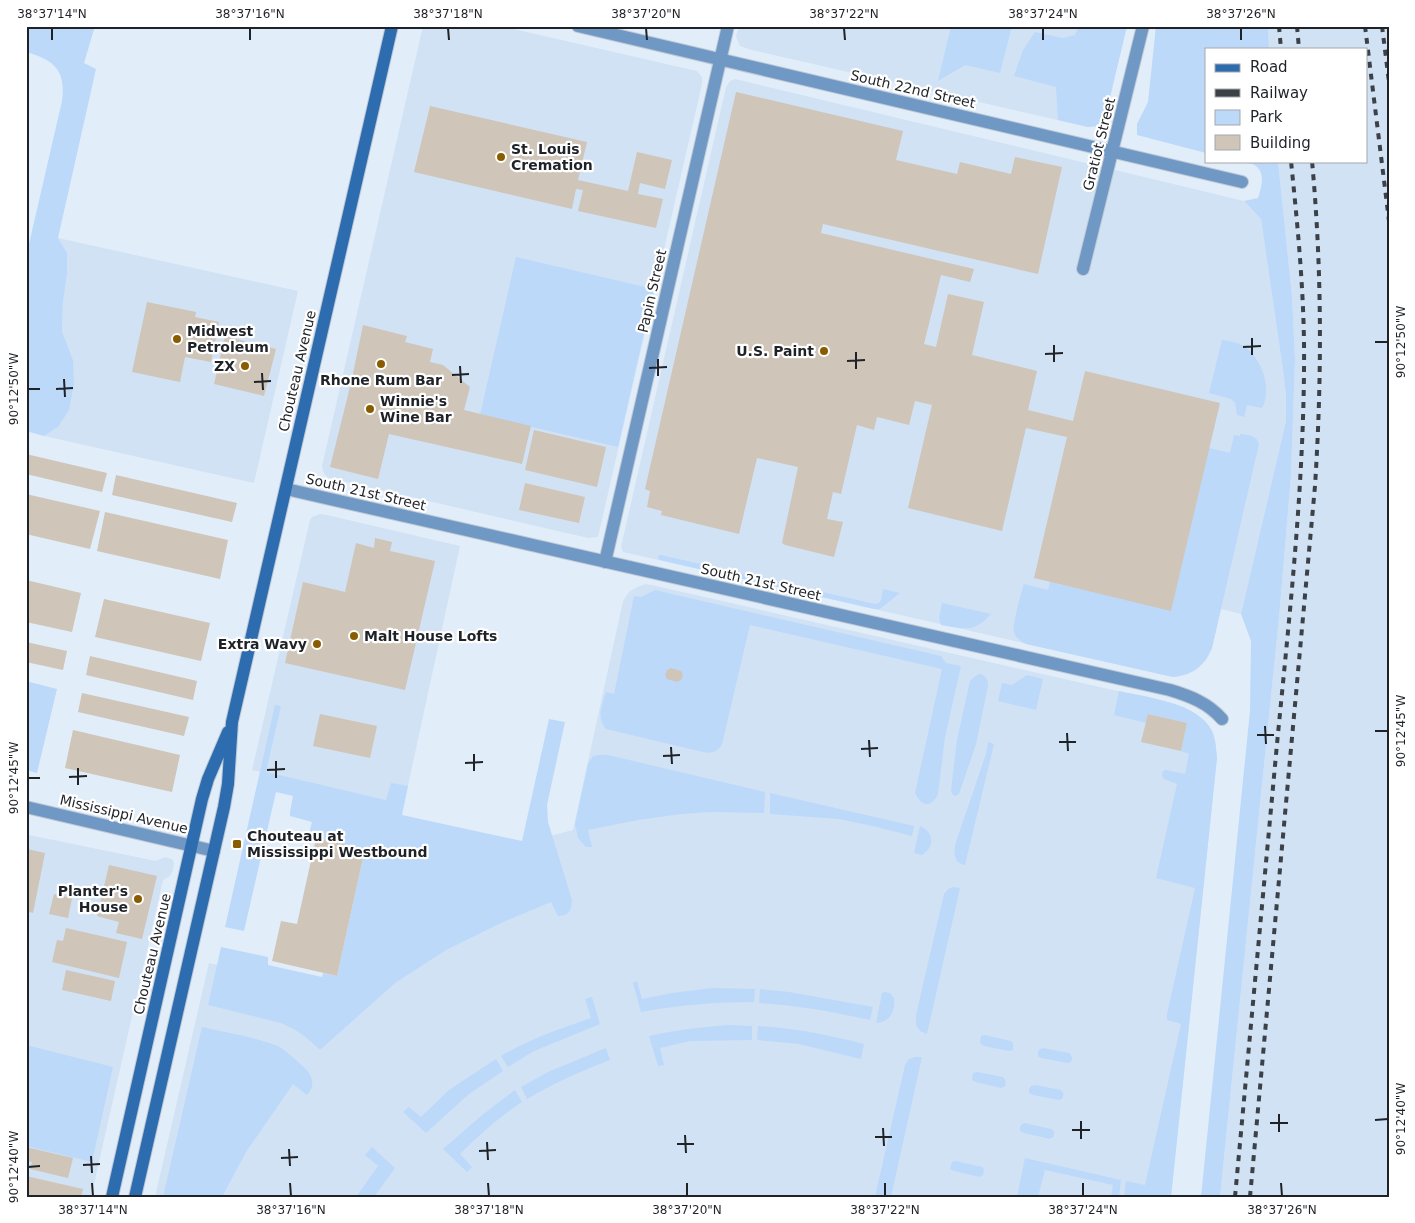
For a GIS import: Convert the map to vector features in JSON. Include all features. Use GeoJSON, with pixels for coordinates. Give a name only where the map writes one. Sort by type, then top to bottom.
{"type":"FeatureCollection","features":[{"type":"Feature","properties":{"kind":"main road","name":"Chouteau Avenue"},"geometry":{"type":"LineString","coordinates":[[135,1197],[228,784],[232,722],[392,26]]}},
{"type":"Feature","properties":{"kind":"main road","name":"Chouteau Avenue"},"geometry":{"type":"LineString","coordinates":[[112,1197],[208,779],[232,722]]}},
{"type":"Feature","properties":{"kind":"street","name":"South 22nd Street"},"geometry":{"type":"LineString","coordinates":[[578,26],[1242,182]]}},
{"type":"Feature","properties":{"kind":"street","name":"Papin Street"},"geometry":{"type":"LineString","coordinates":[[605,562],[728,26]]}},
{"type":"Feature","properties":{"kind":"street","name":"Gratiot Street"},"geometry":{"type":"LineString","coordinates":[[1084,269],[1144,26]]}},
{"type":"Feature","properties":{"kind":"street","name":"South 21st Street"},"geometry":{"type":"LineString","coordinates":[[286,489],[1170,690],[1203,702],[1222,719]]}},
{"type":"Feature","properties":{"kind":"street","name":"Mississippi Avenue"},"geometry":{"type":"LineString","coordinates":[[26,807],[214,850]]}},
{"type":"Feature","properties":{"kind":"shaded area"},"geometry":{"type":"Polygon","coordinates":[[[423,26],[500,26],[697,71],[702,77],[702,84],[598,537],[588,538],[329,478],[323,471],[322,466],[423,26]]]}},
{"type":"Feature","properties":{"kind":"shaded area"},"geometry":{"type":"Polygon","coordinates":[[[739,26],[1127,26],[1105,118],[1099,126],[1088,127],[752,50],[740,46],[736,37],[739,26]]]}},
{"type":"Feature","properties":{"kind":"shaded area"},"geometry":{"type":"Polygon","coordinates":[[[1268,26],[1389,26],[1389,1197],[1220,1197],[1279,618],[1291,476],[1295,359],[1292,296],[1278,162],[1368,162],[1368,48],[1269,48],[1268,26]]]}},
{"type":"Feature","properties":{"kind":"shaded area"},"geometry":{"type":"Polygon","coordinates":[[[735,79],[1244,201],[1261,219],[1283,370],[1286,421],[1241,614],[1221,609],[1212,648],[1207,659],[1196,670],[1186,675],[1173,677],[623,552],[621,547],[726,87],[730,81],[735,79]]]}},
{"type":"Feature","properties":{"kind":"shaded area"},"geometry":{"type":"Polygon","coordinates":[[[58,238],[298,291],[254,483],[44,436],[58,427],[73,360],[62,331],[67,254],[58,238]]]}},
{"type":"Feature","properties":{"kind":"shaded area"},"geometry":{"type":"Polygon","coordinates":[[[320,514],[460,546],[404,804],[252,770],[310,520],[312,517],[320,514]]]}},
{"type":"Feature","properties":{"kind":"shaded area"},"geometry":{"type":"Polygon","coordinates":[[[646,584],[1170,703],[1184,707],[1194,713],[1211,729],[1217,758],[1171,1197],[155,1197],[209,963],[343,992],[521,843],[573,830],[623,601],[629,592],[646,584]]]}},
{"type":"Feature","properties":{"kind":"shaded area"},"geometry":{"type":"Polygon","coordinates":[[[29,835],[156,861],[165,857],[172,859],[174,863],[170,876],[163,880],[91,1197],[26,1197],[26,849],[29,835]]]}},
{"type":"Feature","properties":{"kind":"green space"},"geometry":{"type":"Polygon","coordinates":[[[26,26],[95,26],[84,63],[96,69],[58,238],[67,253],[62,331],[73,360],[74,384],[69,410],[58,427],[44,436],[26,431],[26,257],[63,91],[60,74],[56,68],[44,59],[26,52],[26,26]]]}},
{"type":"Feature","properties":{"kind":"green space"},"geometry":{"type":"Polygon","coordinates":[[[951,26],[1012,26],[1000,73],[965,65],[938,81],[951,26]]]}},
{"type":"Feature","properties":{"kind":"green space"},"geometry":{"type":"Polygon","coordinates":[[[1079,26],[1127,26],[1105,118],[1099,126],[1088,127],[1058,120],[1056,87],[1014,76],[1023,50],[1035,32],[1063,38],[1075,35],[1079,26]]]}},
{"type":"Feature","properties":{"kind":"green space"},"geometry":{"type":"Polygon","coordinates":[[[1156,26],[1268,26],[1269,48],[1205,48],[1205,153],[1137,135],[1137,124],[1148,102],[1156,26]]]}},
{"type":"Feature","properties":{"kind":"green space"},"geometry":{"type":"Polygon","coordinates":[[[1245,162],[1278,162],[1292,296],[1295,359],[1291,476],[1279,618],[1220,1197],[1201,1197],[1250,711],[1251,641],[1241,614],[1286,421],[1283,370],[1261,219],[1244,201],[1258,198],[1261,186],[1261,173],[1253,164],[1245,162]]]}},
{"type":"Feature","properties":{"kind":"green space"},"geometry":{"type":"Polygon","coordinates":[[[516,257],[654,289],[618,447],[480,415],[516,257]]]}},
{"type":"Feature","properties":{"kind":"green space"},"geometry":{"type":"Polygon","coordinates":[[[1222,340],[1242,345],[1248,349],[1262,369],[1266,385],[1265,401],[1262,408],[1247,405],[1244,417],[1237,415],[1235,403],[1231,399],[1209,393],[1222,340]]]}},
{"type":"Feature","properties":{"kind":"green space"},"geometry":{"type":"Polygon","coordinates":[[[1240,434],[1254,437],[1259,444],[1212,648],[1197,669],[1187,674],[1173,677],[1026,644],[1017,638],[1014,633],[1014,623],[1024,584],[1048,590],[1050,582],[1171,610],[1209,448],[1230,453],[1234,435],[1240,436],[1240,434]]]}},
{"type":"Feature","properties":{"kind":"green space"},"geometry":{"type":"Polygon","coordinates":[[[659,555],[875,604],[881,600],[883,589],[900,593],[880,609],[874,609],[660,560],[658,558],[659,555]]]}},
{"type":"Feature","properties":{"kind":"green space"},"geometry":{"type":"Polygon","coordinates":[[[655,590],[941,656],[946,663],[961,666],[945,737],[938,794],[935,799],[926,804],[920,801],[915,793],[942,669],[750,625],[722,744],[716,751],[703,752],[606,729],[601,720],[602,707],[606,692],[614,694],[634,596],[641,597],[655,590]]]}},
{"type":"Feature","properties":{"kind":"green space"},"geometry":{"type":"Polygon","coordinates":[[[942,603],[991,614],[974,627],[956,628],[941,625],[939,618],[942,603]]]}},
{"type":"Feature","properties":{"kind":"green space"},"geometry":{"type":"Polygon","coordinates":[[[979,674],[986,678],[988,686],[976,744],[959,794],[955,796],[951,790],[957,740],[970,681],[979,674]]]}},
{"type":"Feature","properties":{"kind":"green space"},"geometry":{"type":"Polygon","coordinates":[[[1027,675],[1043,679],[1036,710],[998,701],[1002,683],[1012,685],[1027,675]]]}},
{"type":"Feature","properties":{"kind":"green space"},"geometry":{"type":"Polygon","coordinates":[[[26,681],[57,689],[37,773],[26,770],[26,681]]]}},
{"type":"Feature","properties":{"kind":"green space"},"geometry":{"type":"Polygon","coordinates":[[[1119,691],[1171,703],[1196,714],[1205,721],[1212,731],[1216,747],[1217,758],[1171,1197],[1124,1197],[1126,1181],[1145,1185],[1181,1024],[1167,1020],[1167,1014],[1195,888],[1156,878],[1177,784],[1164,779],[1162,776],[1163,771],[1185,774],[1189,754],[1181,751],[1187,723],[1149,714],[1146,723],[1114,715],[1119,691]]]}},
{"type":"Feature","properties":{"kind":"green space"},"geometry":{"type":"Polygon","coordinates":[[[275,705],[281,706],[266,772],[386,800],[391,783],[408,786],[402,815],[522,841],[549,719],[565,722],[547,805],[548,822],[572,900],[569,912],[558,916],[551,902],[503,922],[446,950],[395,983],[320,1050],[302,1034],[281,1023],[208,1005],[221,947],[268,957],[268,965],[322,977],[323,973],[337,976],[365,849],[308,837],[312,822],[290,816],[293,796],[276,792],[244,931],[225,927],[275,705]]]}},
{"type":"Feature","properties":{"kind":"green space"},"geometry":{"type":"Polygon","coordinates":[[[988,742],[994,744],[965,865],[961,864],[956,858],[955,845],[986,754],[988,742]]]}},
{"type":"Feature","properties":{"kind":"green space"},"geometry":{"type":"Polygon","coordinates":[[[608,755],[765,792],[764,813],[709,812],[638,820],[588,830],[592,847],[586,847],[578,838],[575,824],[588,764],[593,756],[608,755]]]}},
{"type":"Feature","properties":{"kind":"green space"},"geometry":{"type":"Polygon","coordinates":[[[770,793],[914,826],[912,836],[839,819],[770,814],[770,793]]]}},
{"type":"Feature","properties":{"kind":"green space"},"geometry":{"type":"Polygon","coordinates":[[[920,826],[928,832],[931,840],[929,848],[922,855],[914,853],[920,826]]]}},
{"type":"Feature","properties":{"kind":"green space"},"geometry":{"type":"Polygon","coordinates":[[[953,887],[960,888],[927,1034],[920,1031],[916,1025],[916,1015],[944,894],[953,887]]]}},
{"type":"Feature","properties":{"kind":"green space"},"geometry":{"type":"Polygon","coordinates":[[[637,981],[642,999],[712,988],[755,989],[754,1002],[698,1004],[641,1012],[633,983],[637,981]]]}},
{"type":"Feature","properties":{"kind":"green space"},"geometry":{"type":"Polygon","coordinates":[[[760,989],[789,992],[873,1007],[870,1020],[815,1009],[759,1003],[760,989]]]}},
{"type":"Feature","properties":{"kind":"green space"},"geometry":{"type":"Polygon","coordinates":[[[882,993],[890,993],[894,998],[893,1011],[889,1018],[876,1023],[882,993]]]}},
{"type":"Feature","properties":{"kind":"green space"},"geometry":{"type":"Polygon","coordinates":[[[592,997],[600,1024],[534,1051],[508,1067],[501,1056],[534,1039],[591,1018],[585,999],[592,997]]]}},
{"type":"Feature","properties":{"kind":"green space"},"geometry":{"type":"Polygon","coordinates":[[[729,1025],[752,1026],[752,1040],[690,1041],[660,1048],[664,1065],[658,1066],[649,1036],[729,1025]]]}},
{"type":"Feature","properties":{"kind":"green space"},"geometry":{"type":"Polygon","coordinates":[[[758,1026],[812,1032],[864,1044],[861,1059],[799,1044],[757,1040],[758,1026]]]}},
{"type":"Feature","properties":{"kind":"green space"},"geometry":{"type":"Polygon","coordinates":[[[202,1027],[278,1046],[290,1054],[308,1072],[312,1080],[311,1090],[307,1095],[293,1084],[246,1152],[222,1197],[163,1197],[202,1027]]]}},
{"type":"Feature","properties":{"kind":"green space"},"geometry":{"type":"Polygon","coordinates":[[[985,1035],[1011,1041],[1013,1043],[1013,1050],[1009,1051],[984,1046],[980,1043],[981,1036],[985,1035]]]}},
{"type":"Feature","properties":{"kind":"green space"},"geometry":{"type":"Polygon","coordinates":[[[26,1045],[113,1067],[92,1162],[26,1146],[26,1045]]]}},
{"type":"Feature","properties":{"kind":"green space"},"geometry":{"type":"Polygon","coordinates":[[[606,1048],[610,1060],[589,1068],[527,1099],[521,1087],[548,1072],[606,1048]]]}},
{"type":"Feature","properties":{"kind":"green space"},"geometry":{"type":"Polygon","coordinates":[[[1043,1048],[1069,1053],[1072,1057],[1071,1062],[1067,1063],[1041,1058],[1038,1056],[1038,1052],[1043,1048]]]}},
{"type":"Feature","properties":{"kind":"green space"},"geometry":{"type":"Polygon","coordinates":[[[922,1057],[891,1197],[875,1197],[905,1065],[909,1059],[922,1057]]]}},
{"type":"Feature","properties":{"kind":"green space"},"geometry":{"type":"Polygon","coordinates":[[[496,1059],[503,1071],[469,1094],[426,1133],[403,1112],[409,1107],[421,1117],[449,1090],[496,1059]]]}},
{"type":"Feature","properties":{"kind":"green space"},"geometry":{"type":"Polygon","coordinates":[[[977,1072],[1003,1077],[1005,1079],[1005,1086],[1001,1088],[972,1080],[973,1073],[977,1072]]]}},
{"type":"Feature","properties":{"kind":"green space"},"geometry":{"type":"Polygon","coordinates":[[[1035,1085],[1061,1090],[1063,1092],[1062,1099],[1059,1100],[1029,1093],[1031,1086],[1035,1085]]]}},
{"type":"Feature","properties":{"kind":"green space"},"geometry":{"type":"Polygon","coordinates":[[[515,1090],[522,1102],[489,1126],[460,1154],[472,1167],[467,1172],[443,1149],[515,1090]]]}},
{"type":"Feature","properties":{"kind":"green space"},"geometry":{"type":"Polygon","coordinates":[[[1025,1123],[1051,1129],[1054,1131],[1054,1135],[1050,1139],[1024,1133],[1020,1131],[1020,1127],[1025,1123]]]}},
{"type":"Feature","properties":{"kind":"green space"},"geometry":{"type":"Polygon","coordinates":[[[372,1147],[395,1168],[374,1197],[356,1197],[378,1166],[365,1155],[372,1147]]]}},
{"type":"Feature","properties":{"kind":"green space"},"geometry":{"type":"Polygon","coordinates":[[[1025,1158],[1121,1180],[1119,1197],[1111,1197],[1113,1185],[1045,1170],[1038,1197],[1017,1197],[1025,1158]]]}},
{"type":"Feature","properties":{"kind":"green space"},"geometry":{"type":"Polygon","coordinates":[[[956,1161],[982,1167],[984,1169],[983,1175],[980,1177],[950,1169],[952,1162],[956,1161]]]}},
{"type":"Feature","properties":{"kind":"building","name":"U.S. Paint"},"geometry":{"type":"Polygon","coordinates":[[[736,92],[903,131],[896,160],[957,174],[960,162],[1011,174],[1015,157],[1062,167],[1038,274],[823,224],[821,233],[974,269],[970,282],[941,275],[924,344],[936,347],[948,294],[984,302],[972,355],[1037,371],[1028,410],[1073,421],[1085,371],[1220,403],[1171,611],[1034,578],[1067,437],[1026,428],[1002,531],[908,508],[932,405],[915,401],[909,425],[877,417],[874,430],[857,425],[841,494],[833,492],[827,519],[843,522],[834,557],[782,543],[798,467],[757,458],[739,534],[661,515],[662,511],[647,507],[650,491],[645,489],[736,92]]]}},
{"type":"Feature","properties":{"kind":"building","name":"St. Louis Cremation"},"geometry":{"type":"Polygon","coordinates":[[[430,106],[587,142],[578,180],[628,191],[637,152],[672,160],[665,189],[640,183],[638,194],[663,199],[656,228],[578,211],[583,190],[576,189],[572,209],[414,172],[430,106]]]}},
{"type":"Feature","properties":{"kind":"building","name":"Midwest Petroleum"},"geometry":{"type":"Polygon","coordinates":[[[147,302],[196,312],[195,317],[219,322],[211,362],[185,357],[180,382],[132,372],[147,302]]]}},
{"type":"Feature","properties":{"kind":"building"},"geometry":{"type":"Polygon","coordinates":[[[363,325],[407,336],[405,342],[433,349],[430,362],[443,365],[470,387],[464,410],[531,426],[522,464],[389,434],[378,479],[330,467],[363,325]]]}},
{"type":"Feature","properties":{"kind":"building","name":"ZX"},"geometry":{"type":"Polygon","coordinates":[[[225,336],[276,349],[264,396],[214,384],[225,336]]]}},
{"type":"Feature","properties":{"kind":"building"},"geometry":{"type":"Polygon","coordinates":[[[534,430],[606,447],[597,487],[525,470],[534,430]]]}},
{"type":"Feature","properties":{"kind":"building"},"geometry":{"type":"Polygon","coordinates":[[[26,454],[107,473],[102,492],[26,474],[26,454]]]}},
{"type":"Feature","properties":{"kind":"building"},"geometry":{"type":"Polygon","coordinates":[[[116,475],[237,503],[232,522],[112,495],[116,475]]]}},
{"type":"Feature","properties":{"kind":"building"},"geometry":{"type":"Polygon","coordinates":[[[525,483],[585,497],[579,523],[519,510],[525,483]]]}},
{"type":"Feature","properties":{"kind":"building"},"geometry":{"type":"Polygon","coordinates":[[[26,494],[100,511],[90,549],[26,534],[26,494]]]}},
{"type":"Feature","properties":{"kind":"building"},"geometry":{"type":"Polygon","coordinates":[[[105,512],[228,540],[220,579],[97,551],[105,512]]]}},
{"type":"Feature","properties":{"kind":"building","name":"Malt House Lofts"},"geometry":{"type":"Polygon","coordinates":[[[375,538],[392,542],[390,551],[435,561],[405,690],[285,663],[303,582],[345,592],[356,543],[374,548],[375,538]]]}},
{"type":"Feature","properties":{"kind":"building"},"geometry":{"type":"Polygon","coordinates":[[[26,580],[81,593],[72,632],[26,622],[26,580]]]}},
{"type":"Feature","properties":{"kind":"building"},"geometry":{"type":"Polygon","coordinates":[[[104,599],[210,623],[201,661],[95,637],[104,599]]]}},
{"type":"Feature","properties":{"kind":"building"},"geometry":{"type":"Polygon","coordinates":[[[26,642],[67,651],[63,670],[26,662],[26,642]]]}},
{"type":"Feature","properties":{"kind":"building"},"geometry":{"type":"Polygon","coordinates":[[[90,656],[197,681],[193,700],[86,675],[90,656]]]}},
{"type":"Feature","properties":{"kind":"building"},"geometry":{"type":"Polygon","coordinates":[[[671,668],[681,671],[683,675],[681,680],[677,682],[667,679],[665,675],[667,670],[671,668]]]}},
{"type":"Feature","properties":{"kind":"building"},"geometry":{"type":"Polygon","coordinates":[[[82,693],[189,717],[184,736],[78,712],[82,693]]]}},
{"type":"Feature","properties":{"kind":"building"},"geometry":{"type":"Polygon","coordinates":[[[320,714],[377,726],[370,758],[313,746],[320,714]]]}},
{"type":"Feature","properties":{"kind":"building"},"geometry":{"type":"Polygon","coordinates":[[[1148,714],[1187,723],[1181,751],[1141,742],[1148,714]]]}},
{"type":"Feature","properties":{"kind":"building"},"geometry":{"type":"Polygon","coordinates":[[[73,730],[180,755],[172,792],[65,768],[73,730]]]}},
{"type":"Feature","properties":{"kind":"building"},"geometry":{"type":"Polygon","coordinates":[[[316,838],[365,849],[337,976],[272,961],[281,921],[297,924],[316,838]]]}},
{"type":"Feature","properties":{"kind":"building"},"geometry":{"type":"Polygon","coordinates":[[[27,849],[45,853],[33,913],[26,911],[27,849]]]}},
{"type":"Feature","properties":{"kind":"building"},"geometry":{"type":"Polygon","coordinates":[[[109,865],[157,876],[142,939],[116,933],[119,922],[97,916],[109,865]]]}},
{"type":"Feature","properties":{"kind":"building"},"geometry":{"type":"Polygon","coordinates":[[[54,894],[72,898],[68,918],[49,914],[54,894]]]}},
{"type":"Feature","properties":{"kind":"building"},"geometry":{"type":"Polygon","coordinates":[[[66,928],[127,942],[119,978],[52,962],[57,940],[63,941],[66,928]]]}},
{"type":"Feature","properties":{"kind":"building"},"geometry":{"type":"Polygon","coordinates":[[[66,970],[115,981],[111,1001],[62,990],[66,970]]]}},
{"type":"Feature","properties":{"kind":"building"},"geometry":{"type":"Polygon","coordinates":[[[26,1147],[73,1158],[68,1178],[30,1169],[32,1162],[26,1161],[26,1147]]]}},
{"type":"Feature","properties":{"kind":"building"},"geometry":{"type":"Polygon","coordinates":[[[26,1176],[83,1189],[81,1197],[26,1197],[26,1176]]]}},
{"type":"Feature","properties":{"kind":"railway"},"geometry":{"type":"LineString","coordinates":[[1279,26],[1281,48]]}},
{"type":"Feature","properties":{"kind":"railway"},"geometry":{"type":"LineString","coordinates":[[1297,26],[1299,48]]}},
{"type":"Feature","properties":{"kind":"railway"},"geometry":{"type":"LineString","coordinates":[[1365,26],[1368,48]]}},
{"type":"Feature","properties":{"kind":"railway"},"geometry":{"type":"LineString","coordinates":[[1382,26],[1389,82]]}},
{"type":"Feature","properties":{"kind":"railway"},"geometry":{"type":"LineString","coordinates":[[1368,50],[1389,221]]}},
{"type":"Feature","properties":{"kind":"railway"},"geometry":{"type":"LineString","coordinates":[[1235,1197],[1291,604],[1301,464],[1304,370],[1303,318],[1291,162]]}},
{"type":"Feature","properties":{"kind":"railway"},"geometry":{"type":"LineString","coordinates":[[1250,1197],[1315,486],[1320,323],[1318,242],[1312,162]]}},
{"type":"Feature","properties":{"kind":"place","name":"St. Louis Cremation"},"geometry":{"type":"Point","coordinates":[501,157]}},
{"type":"Feature","properties":{"kind":"place","name":"Midwest Petroleum"},"geometry":{"type":"Point","coordinates":[177,339]}},
{"type":"Feature","properties":{"kind":"place","name":"U.S. Paint"},"geometry":{"type":"Point","coordinates":[824,351]}},
{"type":"Feature","properties":{"kind":"place","name":"Rhone Rum Bar"},"geometry":{"type":"Point","coordinates":[381,364]}},
{"type":"Feature","properties":{"kind":"place","name":"ZX"},"geometry":{"type":"Point","coordinates":[245,366]}},
{"type":"Feature","properties":{"kind":"place","name":"Winnie's Wine Bar"},"geometry":{"type":"Point","coordinates":[370,409]}},
{"type":"Feature","properties":{"kind":"place","name":"Malt House Lofts"},"geometry":{"type":"Point","coordinates":[354,636]}},
{"type":"Feature","properties":{"kind":"place","name":"Extra Wavy"},"geometry":{"type":"Point","coordinates":[317,644]}},
{"type":"Feature","properties":{"kind":"place","name":"Chouteau at Mississippi Westbound"},"geometry":{"type":"Point","coordinates":[237,844]}},
{"type":"Feature","properties":{"kind":"place","name":"Planter's House"},"geometry":{"type":"Point","coordinates":[138,899]}}]}
